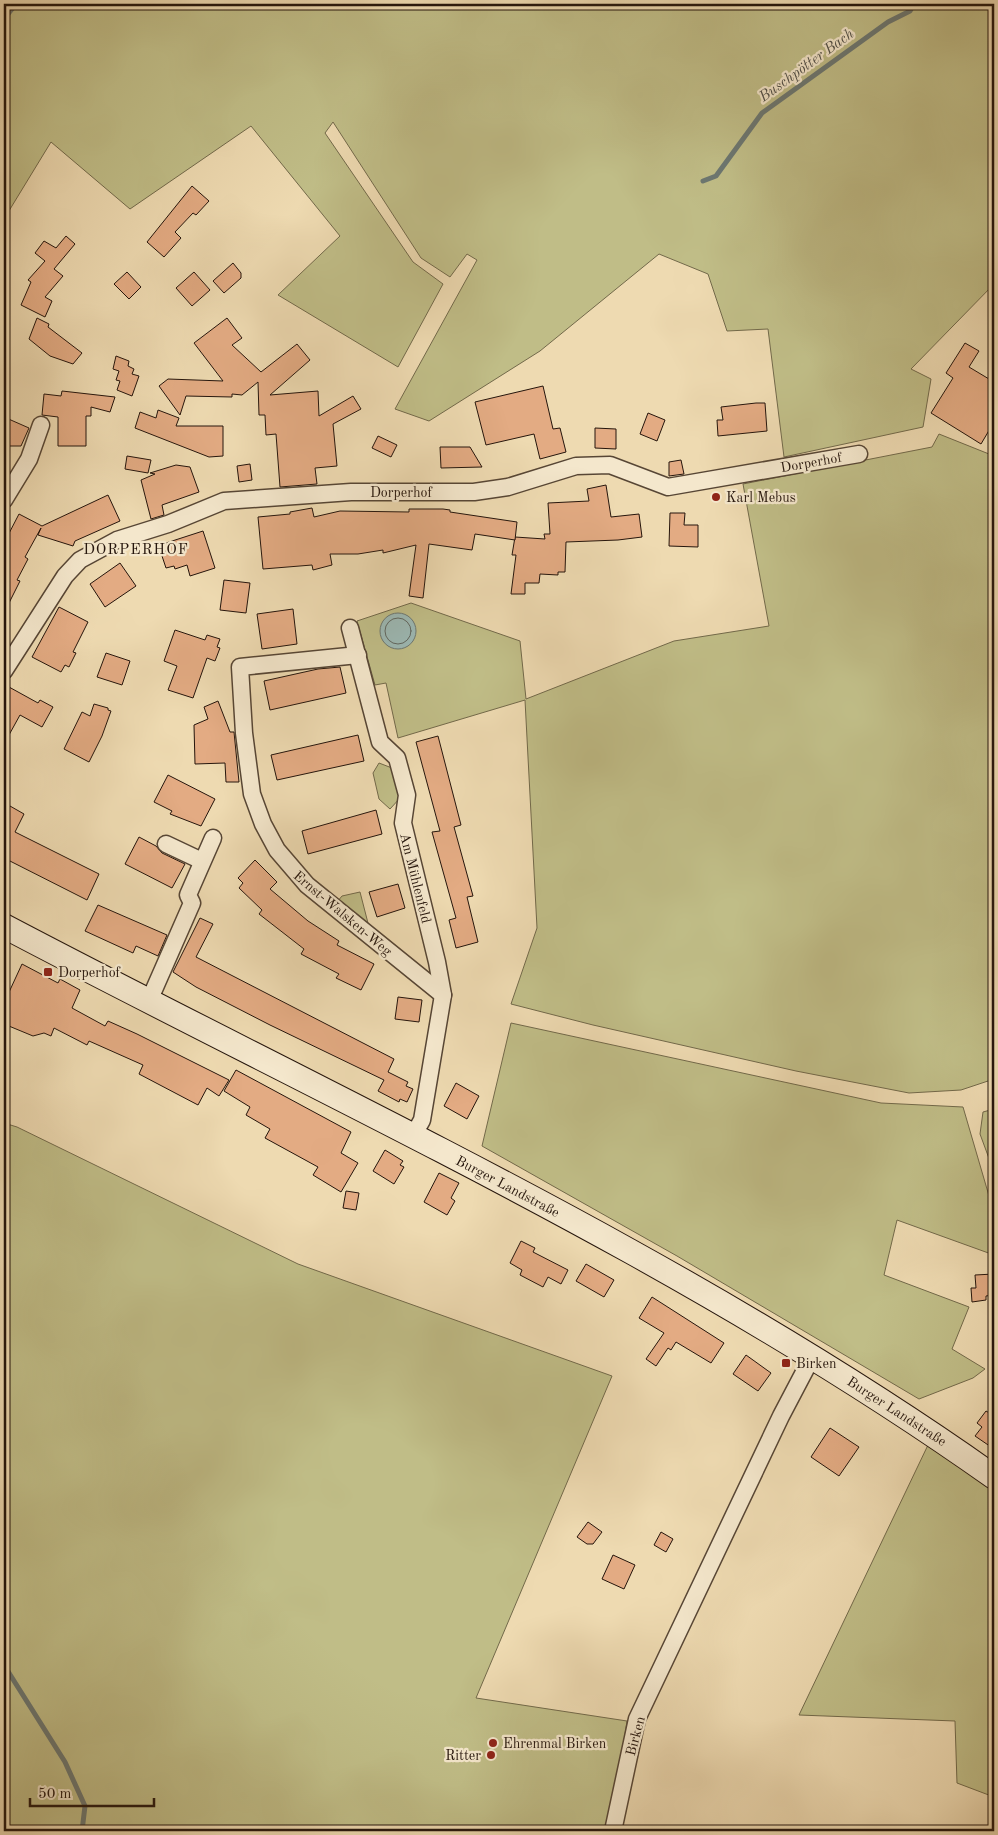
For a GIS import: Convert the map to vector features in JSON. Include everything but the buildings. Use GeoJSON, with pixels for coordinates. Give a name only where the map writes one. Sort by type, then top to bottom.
{"type":"FeatureCollection","features":[{"type":"Feature","properties":{"kind":"main road","name":"Burger Landstraße"},"geometry":{"type":"LineString","coordinates":[[4,926],[413,1136],[677,1275],[812,1356],[914,1421],[994,1477]]}},
{"type":"Feature","properties":{"kind":"street"},"geometry":{"type":"LineString","coordinates":[[4,500],[28,459],[41,425]]}},
{"type":"Feature","properties":{"kind":"street","name":"Dorperhof"},"geometry":{"type":"LineString","coordinates":[[4,671],[65,576],[80,560],[117,540],[168,524],[224,501],[343,492],[482,491],[508,487],[576,466],[602,465],[610,465],[668,486],[858,454]]}},
{"type":"Feature","properties":{"kind":"street","name":"Am Mühlenfeld"},"geometry":{"type":"LineString","coordinates":[[350,628],[380,742],[397,758],[407,795],[402,823],[437,962],[443,995],[422,1120],[413,1136]]}},
{"type":"Feature","properties":{"kind":"street","name":"Ernst-Walsken-Weg"},"geometry":{"type":"LineString","coordinates":[[358,655],[240,667],[244,733],[252,794],[272,842],[295,873],[443,995]]}},
{"type":"Feature","properties":{"kind":"street"},"geometry":{"type":"LineString","coordinates":[[150,1001],[192,903],[188,896],[202,861],[214,838]]}},
{"type":"Feature","properties":{"kind":"street"},"geometry":{"type":"LineString","coordinates":[[166,844],[202,861]]}},
{"type":"Feature","properties":{"kind":"street","name":"Birken"},"geometry":{"type":"LineString","coordinates":[[614,1828],[637,1720],[781,1416],[812,1356]]}},
{"type":"Feature","properties":{"kind":"shaded area"},"geometry":{"type":"Polygon","coordinates":[[[15,4],[994,4],[994,284],[911,369],[931,379],[923,427],[784,457],[768,329],[727,331],[708,274],[659,254],[540,351],[429,421],[395,409],[477,260],[467,254],[450,277],[421,258],[333,122],[325,133],[413,262],[443,284],[398,367],[278,295],[340,236],[251,126],[130,209],[51,142],[4,219],[4,17],[15,4]]]}},
{"type":"Feature","properties":{"kind":"shaded area"},"geometry":{"type":"Polygon","coordinates":[[[939,434],[994,456],[994,1079],[961,1090],[909,1093],[796,1071],[593,1025],[511,1004],[537,928],[525,700],[398,738],[386,683],[375,685],[357,621],[411,603],[520,641],[526,699],[674,641],[769,626],[743,484],[932,447],[939,434]]]}},
{"type":"Feature","properties":{"kind":"shaded area"},"geometry":{"type":"Polygon","coordinates":[[[379,763],[392,768],[401,797],[390,809],[379,799],[373,773],[379,763]]]}},
{"type":"Feature","properties":{"kind":"shaded area"},"geometry":{"type":"Polygon","coordinates":[[[360,892],[369,927],[337,902],[342,896],[360,892]]]}},
{"type":"Feature","properties":{"kind":"shaded area"},"geometry":{"type":"Polygon","coordinates":[[[511,1023],[881,1103],[963,1107],[994,1213],[994,1255],[897,1220],[884,1275],[969,1307],[952,1349],[985,1369],[973,1378],[919,1399],[677,1256],[482,1146],[511,1023]]]}},
{"type":"Feature","properties":{"kind":"shaded area"},"geometry":{"type":"Polygon","coordinates":[[[994,1109],[994,1172],[980,1134],[983,1112],[994,1109]]]}},
{"type":"Feature","properties":{"kind":"shaded area"},"geometry":{"type":"Polygon","coordinates":[[[4,1123],[17,1127],[298,1264],[612,1376],[476,1698],[627,1721],[611,1831],[4,1831],[4,1123]]]}},
{"type":"Feature","properties":{"kind":"shaded area"},"geometry":{"type":"Polygon","coordinates":[[[928,1445],[994,1491],[994,1797],[957,1783],[955,1721],[799,1715],[928,1445]]]}},
{"type":"Feature","properties":{"kind":"water"},"geometry":{"type":"Polygon","coordinates":[[[398,613],[410,619],[416,631],[410,643],[398,649],[386,643],[380,631],[386,619],[398,613]]]}},
{"type":"Feature","properties":{"kind":"waterway"},"geometry":{"type":"LineString","coordinates":[[4,19],[16,4]]}},
{"type":"Feature","properties":{"kind":"waterway","name":"Buschpötter Bach"},"geometry":{"type":"LineString","coordinates":[[703,181],[716,176],[762,113],[888,22],[910,11],[914,4]]}},
{"type":"Feature","properties":{"kind":"waterway"},"geometry":{"type":"LineString","coordinates":[[4,1665],[65,1762],[85,1806],[82,1831]]}},
{"type":"Feature","properties":{"kind":"place","name":"Karl Mebus"},"geometry":{"type":"Point","coordinates":[716,497]}},
{"type":"Feature","properties":{"kind":"place","name":"Dorperhof"},"geometry":{"type":"Point","coordinates":[48,972]}},
{"type":"Feature","properties":{"kind":"place","name":"Birken"},"geometry":{"type":"Point","coordinates":[786,1363]}},
{"type":"Feature","properties":{"kind":"place","name":"Ehrenmal Birken"},"geometry":{"type":"Point","coordinates":[493,1743]}},
{"type":"Feature","properties":{"kind":"place","name":"Ritter"},"geometry":{"type":"Point","coordinates":[491,1755]}},
{"type":"Feature","properties":{"kind":"district","name":"DORPERHOF"},"geometry":{"type":"Point","coordinates":[136,549]}}]}
